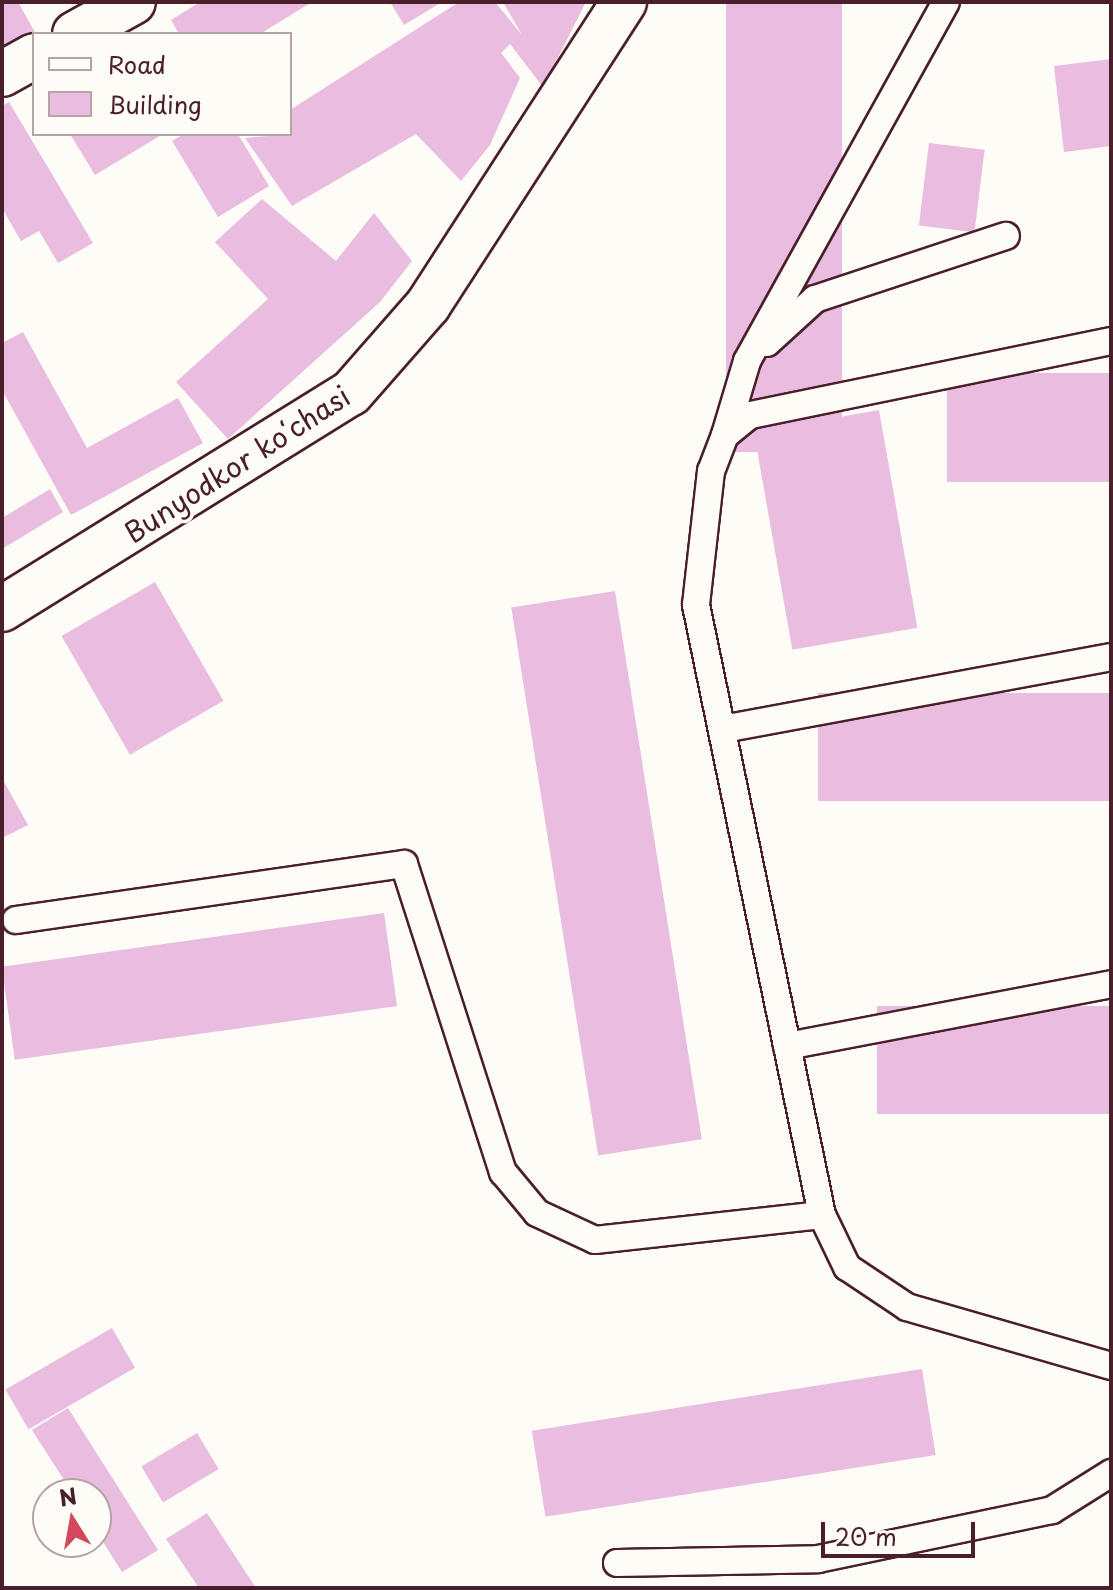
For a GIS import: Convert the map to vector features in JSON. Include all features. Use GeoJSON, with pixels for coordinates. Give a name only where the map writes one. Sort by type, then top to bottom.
{"type":"FeatureCollection","features":[{"type":"Feature","properties":{"kind":"street"},"geometry":{"type":"LineString","coordinates":[[79,32],[133,2]]}},
{"type":"Feature","properties":{"kind":"street","name":"Bunyodkor koʻchasi"},"geometry":{"type":"LineString","coordinates":[[2,609],[351,393],[428,305],[624,2]]}},
{"type":"Feature","properties":{"kind":"street"},"geometry":{"type":"LineString","coordinates":[[2,74],[32,57]]}},
{"type":"Feature","properties":{"kind":"lane"},"geometry":{"type":"LineString","coordinates":[[946,2],[747,361],[699,531],[696,605],[822,1215],[847,1267],[874,1291],[1111,1366]]}},
{"type":"Feature","properties":{"kind":"lane"},"geometry":{"type":"LineString","coordinates":[[747,361],[815,299],[1006,236]]}},
{"type":"Feature","properties":{"kind":"lane"},"geometry":{"type":"LineString","coordinates":[[725,435],[763,412],[1111,341]]}},
{"type":"Feature","properties":{"kind":"lane"},"geometry":{"type":"LineString","coordinates":[[723,729],[1111,657]]}},
{"type":"Feature","properties":{"kind":"lane"},"geometry":{"type":"LineString","coordinates":[[16,920],[404,864],[503,1172],[537,1213],[595,1240],[822,1215]]}},
{"type":"Feature","properties":{"kind":"lane"},"geometry":{"type":"LineString","coordinates":[[787,1046],[1111,984]]}},
{"type":"Feature","properties":{"kind":"lane"},"geometry":{"type":"LineString","coordinates":[[617,1563],[818,1559],[1052,1510],[1111,1473]]}},
{"type":"Feature","properties":{"kind":"building"},"geometry":{"type":"Polygon","coordinates":[[[2,2],[18,2],[35,32],[2,61],[2,2]]]}},
{"type":"Feature","properties":{"kind":"building"},"geometry":{"type":"Polygon","coordinates":[[[200,2],[312,2],[263,32],[178,32],[171,20],[200,2]]]}},
{"type":"Feature","properties":{"kind":"building"},"geometry":{"type":"Polygon","coordinates":[[[390,2],[442,2],[404,25],[390,2]]]}},
{"type":"Feature","properties":{"kind":"building"},"geometry":{"type":"Polygon","coordinates":[[[459,2],[495,2],[522,35],[503,2],[586,2],[543,87],[510,44],[501,53],[520,78],[490,145],[461,181],[416,134],[292,206],[245,138],[292,136],[292,109],[459,2]]]}},
{"type":"Feature","properties":{"kind":"building"},"geometry":{"type":"Polygon","coordinates":[[[726,2],[842,2],[842,452],[726,452],[726,2]]]}},
{"type":"Feature","properties":{"kind":"building"},"geometry":{"type":"Polygon","coordinates":[[[1111,59],[1111,146],[1064,152],[1054,66],[1111,59]]]}},
{"type":"Feature","properties":{"kind":"building"},"geometry":{"type":"Polygon","coordinates":[[[9,102],[93,243],[58,263],[39,231],[21,241],[2,208],[2,106],[9,102]]]}},
{"type":"Feature","properties":{"kind":"building"},"geometry":{"type":"Polygon","coordinates":[[[71,136],[160,136],[95,175],[71,136]]]}},
{"type":"Feature","properties":{"kind":"building"},"geometry":{"type":"Polygon","coordinates":[[[181,136],[239,136],[269,186],[218,217],[172,141],[181,136]]]}},
{"type":"Feature","properties":{"kind":"building"},"geometry":{"type":"Polygon","coordinates":[[[929,143],[985,150],[974,232],[919,225],[929,143]]]}},
{"type":"Feature","properties":{"kind":"building"},"geometry":{"type":"Polygon","coordinates":[[[262,199],[336,261],[374,213],[412,261],[380,302],[228,439],[176,382],[268,299],[215,242],[262,199]]]}},
{"type":"Feature","properties":{"kind":"building"},"geometry":{"type":"Polygon","coordinates":[[[23,332],[87,448],[178,398],[203,443],[71,515],[2,390],[2,343],[23,332]]]}},
{"type":"Feature","properties":{"kind":"building"},"geometry":{"type":"Polygon","coordinates":[[[947,373],[1111,373],[1111,482],[947,482],[947,373]]]}},
{"type":"Feature","properties":{"kind":"building"},"geometry":{"type":"Polygon","coordinates":[[[879,410],[917,628],[792,650],[754,432],[879,410]]]}},
{"type":"Feature","properties":{"kind":"building"},"geometry":{"type":"Polygon","coordinates":[[[50,489],[63,512],[2,549],[2,518],[50,489]]]}},
{"type":"Feature","properties":{"kind":"building"},"geometry":{"type":"Polygon","coordinates":[[[155,582],[224,701],[130,755],[61,636],[155,582]]]}},
{"type":"Feature","properties":{"kind":"building"},"geometry":{"type":"Polygon","coordinates":[[[615,591],[702,1139],[598,1156],[511,607],[615,591]]]}},
{"type":"Feature","properties":{"kind":"building"},"geometry":{"type":"Polygon","coordinates":[[[818,693],[1111,693],[1111,801],[818,801],[818,693]]]}},
{"type":"Feature","properties":{"kind":"building"},"geometry":{"type":"Polygon","coordinates":[[[2,778],[28,825],[2,838],[2,778]]]}},
{"type":"Feature","properties":{"kind":"building"},"geometry":{"type":"Polygon","coordinates":[[[384,913],[397,1006],[15,1060],[2,967],[384,913]]]}},
{"type":"Feature","properties":{"kind":"building"},"geometry":{"type":"Polygon","coordinates":[[[877,1006],[1111,1006],[1111,1114],[877,1114],[877,1006]]]}},
{"type":"Feature","properties":{"kind":"building"},"geometry":{"type":"Polygon","coordinates":[[[112,1328],[135,1368],[28,1429],[5,1390],[112,1328]]]}},
{"type":"Feature","properties":{"kind":"building"},"geometry":{"type":"Polygon","coordinates":[[[922,1369],[936,1455],[545,1517],[532,1431],[922,1369]]]}},
{"type":"Feature","properties":{"kind":"building"},"geometry":{"type":"Polygon","coordinates":[[[68,1408],[158,1550],[122,1572],[112,1556],[112,1478],[63,1478],[32,1430],[68,1408]]]}},
{"type":"Feature","properties":{"kind":"building"},"geometry":{"type":"Polygon","coordinates":[[[197,1433],[219,1469],[163,1502],[141,1466],[197,1433]]]}},
{"type":"Feature","properties":{"kind":"building"},"geometry":{"type":"Polygon","coordinates":[[[207,1513],[256,1588],[199,1588],[166,1539],[207,1513]]]}}]}
